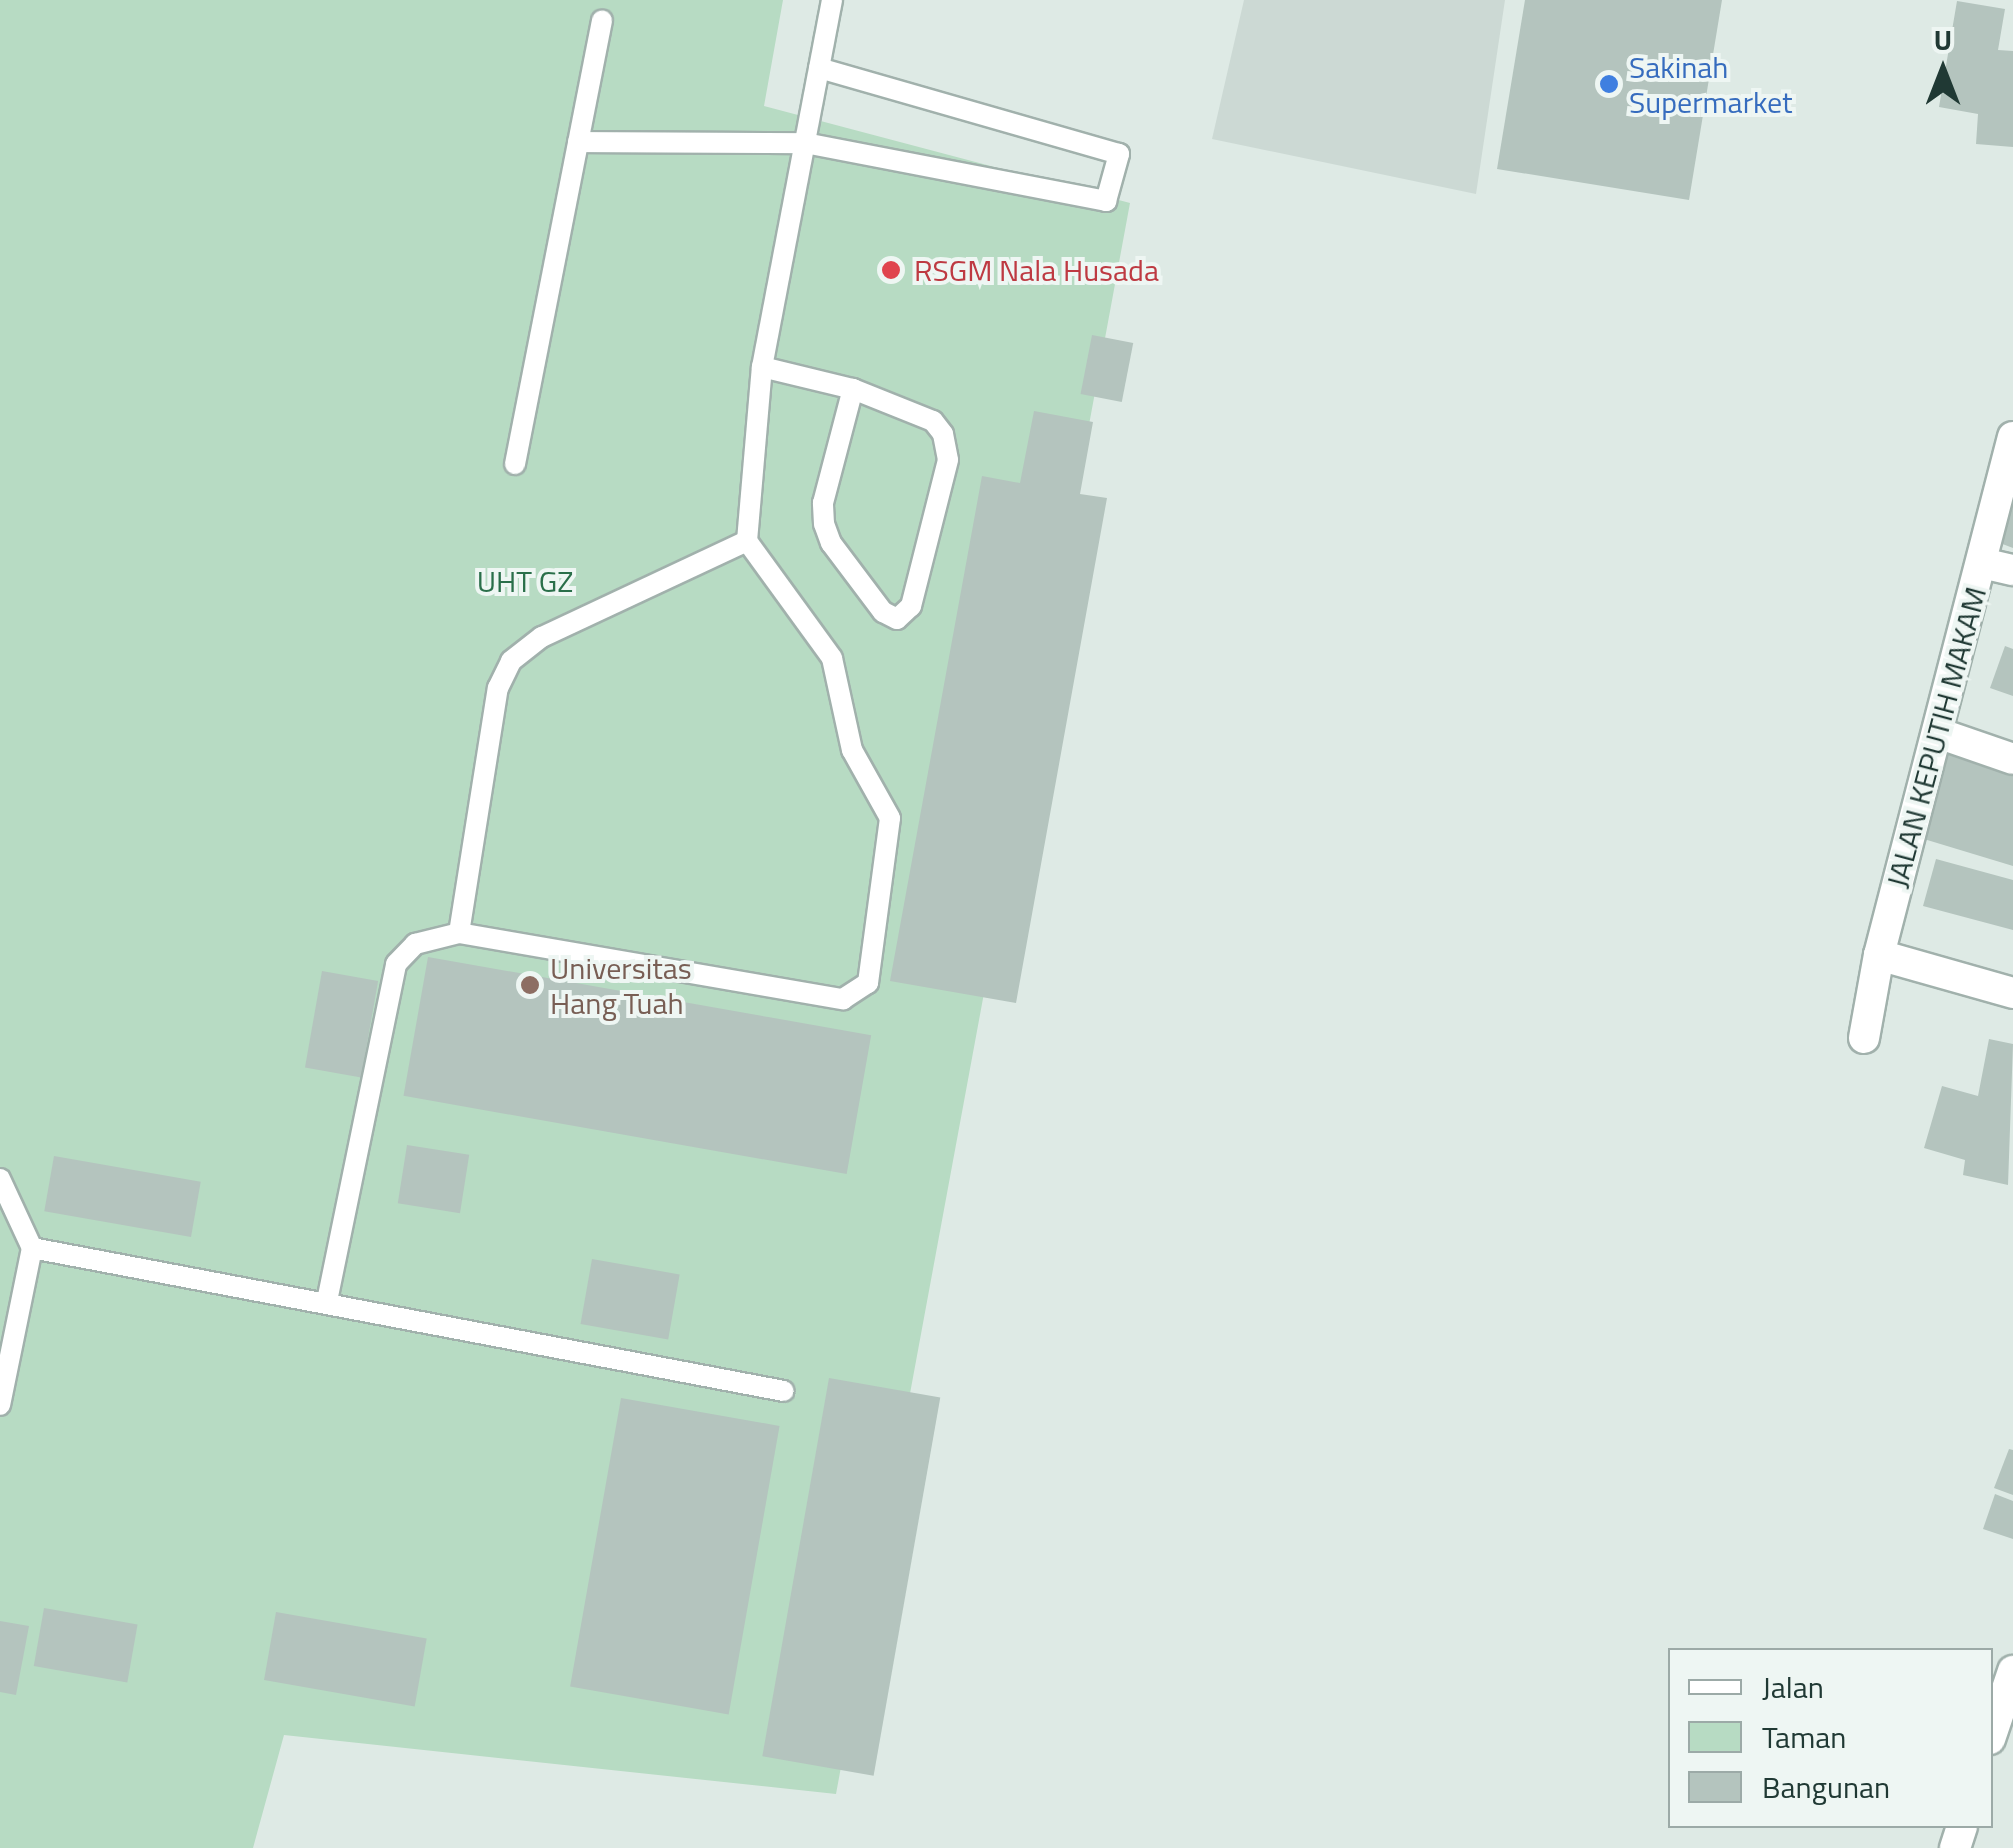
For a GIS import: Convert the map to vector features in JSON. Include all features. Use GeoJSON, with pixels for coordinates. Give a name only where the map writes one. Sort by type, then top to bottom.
{"type":"FeatureCollection","features":[{"type":"Feature","properties":{"kind":"street","name":"JALAN KEPUTIH MAKAM"},"geometry":{"type":"LineString","coordinates":[[1864,1038],[1879,955],[2013,437]]}},
{"type":"Feature","properties":{"kind":"street"},"geometry":{"type":"LineString","coordinates":[[1982,563],[2013,570]]}},
{"type":"Feature","properties":{"kind":"street"},"geometry":{"type":"LineString","coordinates":[[1938,733],[2013,758]]}},
{"type":"Feature","properties":{"kind":"street"},"geometry":{"type":"LineString","coordinates":[[1879,955],[2013,993]]}},
{"type":"Feature","properties":{"kind":"street"},"geometry":{"type":"LineString","coordinates":[[1993,1730],[2013,1672]]}},
{"type":"Feature","properties":{"kind":"lane"},"geometry":{"type":"LineString","coordinates":[[327,1301],[396,964],[415,944],[460,933],[843,999],[864,990],[890,818],[856,761],[832,658],[746,541],[762,368],[832,0]]}},
{"type":"Feature","properties":{"kind":"lane"},"geometry":{"type":"LineString","coordinates":[[516,464],[602,20]]}},
{"type":"Feature","properties":{"kind":"lane"},"geometry":{"type":"LineString","coordinates":[[578,142],[805,143],[1106,201],[1119,154],[819,68]]}},
{"type":"Feature","properties":{"kind":"lane"},"geometry":{"type":"LineString","coordinates":[[762,368],[853,389],[933,421],[946,440],[948,460],[911,606],[896,619],[884,612],[831,544],[824,524],[823,502],[853,389]]}},
{"type":"Feature","properties":{"kind":"lane"},"geometry":{"type":"LineString","coordinates":[[460,933],[498,688],[511,661],[542,637],[746,541]]}},
{"type":"Feature","properties":{"kind":"lane"},"geometry":{"type":"LineString","coordinates":[[0,1179],[32,1248],[0,1405]]}},
{"type":"Feature","properties":{"kind":"lane"},"geometry":{"type":"LineString","coordinates":[[32,1248],[327,1301],[784,1391]]}},
{"type":"Feature","properties":{"kind":"shaded area"},"geometry":{"type":"Polygon","coordinates":[[[1244,0],[1505,0],[1476,194],[1212,139],[1244,0]]]}},
{"type":"Feature","properties":{"kind":"green space","name":"UHT GZ"},"geometry":{"type":"Polygon","coordinates":[[[0,0],[783,0],[764,106],[1130,203],[836,1794],[284,1735],[253,1848],[0,1848],[0,0]]]}},
{"type":"Feature","properties":{"kind":"building","name":"Sakinah Supermarket"},"geometry":{"type":"Polygon","coordinates":[[[1525,0],[1722,0],[1689,200],[1497,169],[1525,0]]]}},
{"type":"Feature","properties":{"kind":"building"},"geometry":{"type":"Polygon","coordinates":[[[1957,1],[2005,9],[1998,50],[2013,51],[2013,147],[1976,144],[1978,114],[1939,107],[1957,1]]]}},
{"type":"Feature","properties":{"kind":"building"},"geometry":{"type":"Polygon","coordinates":[[[1092,335],[1133,343],[1122,402],[1081,394],[1092,335]]]}},
{"type":"Feature","properties":{"kind":"building"},"geometry":{"type":"Polygon","coordinates":[[[1034,411],[1093,422],[1080,494],[1107,498],[1016,1003],[890,981],[982,476],[1020,483],[1034,411]]]}},
{"type":"Feature","properties":{"kind":"building"},"geometry":{"type":"Polygon","coordinates":[[[2013,482],[2013,548],[1992,540],[2013,482]]]}},
{"type":"Feature","properties":{"kind":"building"},"geometry":{"type":"Polygon","coordinates":[[[2005,646],[2013,649],[2013,696],[1990,688],[2005,646]]]}},
{"type":"Feature","properties":{"kind":"building"},"geometry":{"type":"Polygon","coordinates":[[[1942,746],[2013,768],[2013,866],[1914,836],[1942,746]]]}},
{"type":"Feature","properties":{"kind":"building"},"geometry":{"type":"Polygon","coordinates":[[[1936,859],[2013,880],[2013,930],[1923,906],[1936,859]]]}},
{"type":"Feature","properties":{"kind":"building"},"geometry":{"type":"Polygon","coordinates":[[[428,957],[871,1035],[847,1174],[404,1096],[428,957]]]}},
{"type":"Feature","properties":{"kind":"building"},"geometry":{"type":"Polygon","coordinates":[[[322,971],[378,981],[361,1077],[305,1068],[322,971]]]}},
{"type":"Feature","properties":{"kind":"building"},"geometry":{"type":"Polygon","coordinates":[[[1989,1039],[2013,1044],[2008,1185],[1963,1175],[1965,1160],[1924,1148],[1942,1086],[1978,1096],[1989,1039]]]}},
{"type":"Feature","properties":{"kind":"building"},"geometry":{"type":"Polygon","coordinates":[[[407,1145],[469,1155],[460,1213],[398,1203],[407,1145]]]}},
{"type":"Feature","properties":{"kind":"building"},"geometry":{"type":"Polygon","coordinates":[[[54,1156],[201,1182],[191,1237],[44,1211],[54,1156]]]}},
{"type":"Feature","properties":{"kind":"building"},"geometry":{"type":"Polygon","coordinates":[[[592,1259],[680,1274],[668,1339],[581,1324],[592,1259]]]}},
{"type":"Feature","properties":{"kind":"building"},"geometry":{"type":"Polygon","coordinates":[[[829,1378],[940,1398],[874,1776],[762,1756],[829,1378]]]}},
{"type":"Feature","properties":{"kind":"building"},"geometry":{"type":"Polygon","coordinates":[[[621,1398],[780,1426],[729,1715],[570,1687],[621,1398]]]}},
{"type":"Feature","properties":{"kind":"building"},"geometry":{"type":"Polygon","coordinates":[[[2009,1449],[2013,1450],[2013,1495],[1994,1488],[2009,1449]]]}},
{"type":"Feature","properties":{"kind":"building"},"geometry":{"type":"Polygon","coordinates":[[[1995,1494],[2013,1501],[2013,1539],[1983,1529],[1995,1494]]]}},
{"type":"Feature","properties":{"kind":"building"},"geometry":{"type":"Polygon","coordinates":[[[44,1608],[138,1624],[127,1683],[34,1666],[44,1608]]]}},
{"type":"Feature","properties":{"kind":"building"},"geometry":{"type":"Polygon","coordinates":[[[276,1612],[427,1639],[415,1707],[264,1680],[276,1612]]]}},
{"type":"Feature","properties":{"kind":"building"},"geometry":{"type":"Polygon","coordinates":[[[0,1621],[29,1626],[16,1695],[0,1692],[0,1621]]]}},
{"type":"Feature","properties":{"kind":"place","name":"Sakinah Supermarket"},"geometry":{"type":"Point","coordinates":[1609,84]}},
{"type":"Feature","properties":{"kind":"place","name":"RSGM Nala Husada"},"geometry":{"type":"Point","coordinates":[891,270]}},
{"type":"Feature","properties":{"kind":"place","name":"Universitas Hang Tuah"},"geometry":{"type":"Point","coordinates":[530,985]}}]}
